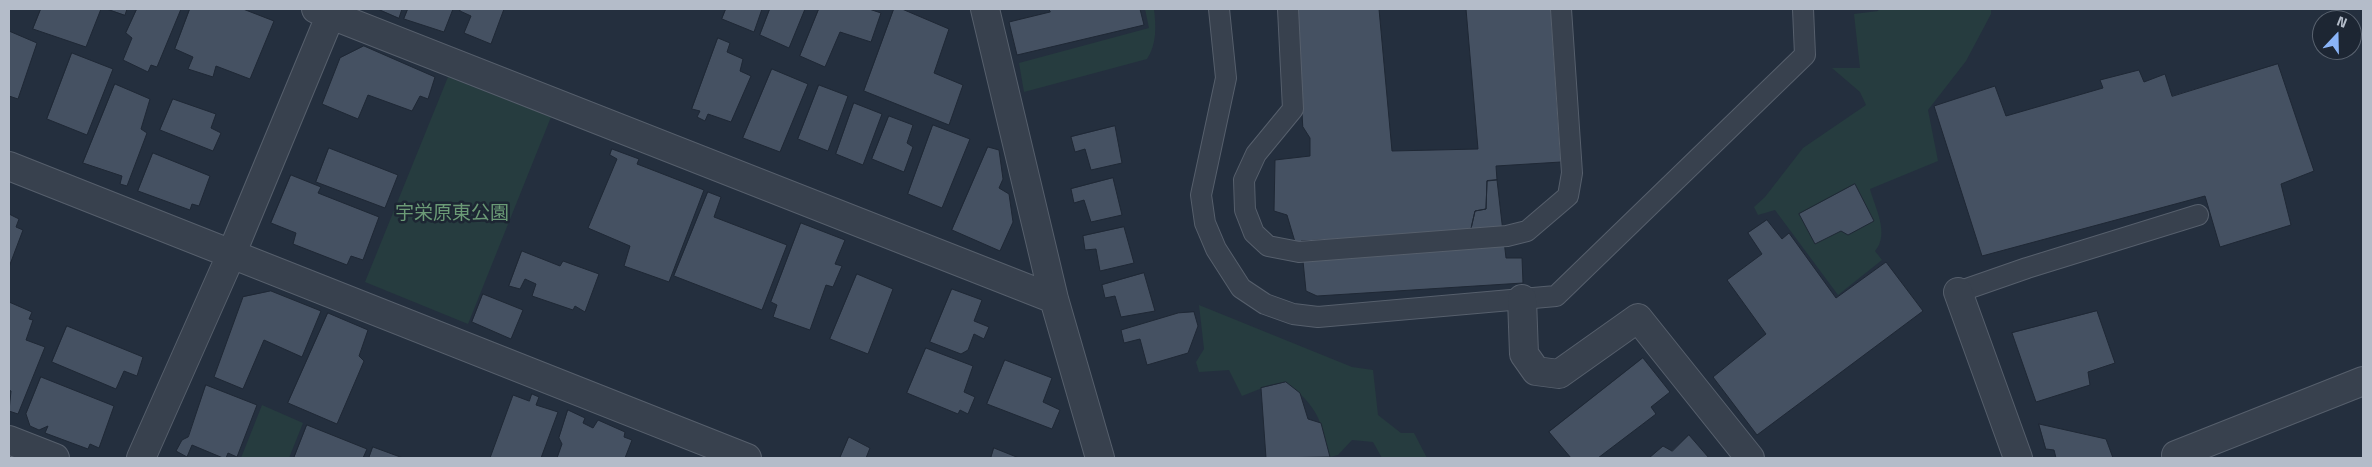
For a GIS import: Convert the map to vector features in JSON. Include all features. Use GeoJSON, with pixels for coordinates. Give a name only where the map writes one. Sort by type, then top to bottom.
{"type":"FeatureCollection","features":[{"type":"Feature","properties":{"kind":"street"},"geometry":{"type":"LineString","coordinates":[[141,458],[231,255],[327,11],[1054,299]]}},
{"type":"Feature","properties":{"kind":"street"},"geometry":{"type":"LineString","coordinates":[[979,12],[1054,299],[1100,458]]}},
{"type":"Feature","properties":{"kind":"street"},"geometry":{"type":"LineString","coordinates":[[9,166],[747,458]]}},
{"type":"Feature","properties":{"kind":"street"},"geometry":{"type":"LineString","coordinates":[[1958,292],[2018,458]]}},
{"type":"Feature","properties":{"kind":"street"},"geometry":{"type":"LineString","coordinates":[[1522,299],[1524,354],[1536,371],[1559,374],[1638,318],[1750,458]]}},
{"type":"Feature","properties":{"kind":"street"},"geometry":{"type":"LineString","coordinates":[[2177,458],[2176,455],[2363,381]]}},
{"type":"Feature","properties":{"kind":"street"},"geometry":{"type":"LineString","coordinates":[[9,440],[55,458]]}},
{"type":"Feature","properties":{"kind":"lane"},"geometry":{"type":"LineString","coordinates":[[1219,9],[1226,78],[1201,195],[1205,223],[1216,249],[1241,288],[1265,304],[1293,314],[1318,317],[1556,296],[1805,55],[1803,9]]}},
{"type":"Feature","properties":{"kind":"lane"},"geometry":{"type":"LineString","coordinates":[[1288,9],[1293,109],[1256,154],[1244,180],[1245,210],[1254,233],[1268,246],[1299,252],[1507,236],[1528,231],[1568,196],[1572,173],[1561,9]]}},
{"type":"Feature","properties":{"kind":"lane"},"geometry":{"type":"LineString","coordinates":[[1958,292],[2026,268],[2198,216]]}},
{"type":"Feature","properties":{"kind":"green space"},"geometry":{"type":"Polygon","coordinates":[[[1145,9],[1154,9],[1155,22],[1153,47],[1147,59],[1024,92],[1019,63],[1149,28],[1145,9]]]}},
{"type":"Feature","properties":{"kind":"green space"},"geometry":{"type":"Polygon","coordinates":[[[1879,9],[1991,9],[1991,14],[1966,61],[1928,110],[1938,161],[1870,189],[1878,212],[1881,229],[1881,237],[1875,251],[1882,260],[1838,295],[1775,210],[1758,215],[1754,207],[1765,197],[1803,148],[1866,105],[1860,92],[1832,68],[1860,68],[1854,14],[1878,11],[1879,9]]]}},
{"type":"Feature","properties":{"kind":"green space","name":"宇栄原東公園"},"geometry":{"type":"Polygon","coordinates":[[[448,77],[551,117],[468,324],[365,282],[448,77]]]}},
{"type":"Feature","properties":{"kind":"green space"},"geometry":{"type":"Polygon","coordinates":[[[1199,305],[1352,367],[1373,370],[1378,415],[1401,433],[1414,433],[1427,458],[1382,458],[1373,442],[1352,440],[1338,455],[1330,457],[1317,415],[1305,399],[1286,382],[1270,385],[1242,396],[1229,370],[1199,372],[1196,362],[1204,349],[1199,305]]]}},
{"type":"Feature","properties":{"kind":"green space"},"geometry":{"type":"Polygon","coordinates":[[[262,405],[303,423],[289,458],[241,458],[262,405]]]}},
{"type":"Feature","properties":{"kind":"building"},"geometry":{"type":"Polygon","coordinates":[[[41,9],[101,9],[86,47],[33,29],[41,9]]]}},
{"type":"Feature","properties":{"kind":"building"},"geometry":{"type":"Polygon","coordinates":[[[107,9],[127,9],[125,15],[107,9]]]}},
{"type":"Feature","properties":{"kind":"building"},"geometry":{"type":"Polygon","coordinates":[[[137,9],[181,9],[157,67],[151,65],[148,72],[123,60],[132,38],[126,33],[137,9]]]}},
{"type":"Feature","properties":{"kind":"building"},"geometry":{"type":"Polygon","coordinates":[[[190,9],[243,9],[274,21],[250,79],[216,66],[213,77],[188,69],[193,57],[175,49],[190,9]]]}},
{"type":"Feature","properties":{"kind":"building"},"geometry":{"type":"Polygon","coordinates":[[[378,9],[402,9],[399,18],[378,9]]]}},
{"type":"Feature","properties":{"kind":"building"},"geometry":{"type":"Polygon","coordinates":[[[408,9],[453,9],[444,32],[404,19],[408,9]]]}},
{"type":"Feature","properties":{"kind":"building"},"geometry":{"type":"Polygon","coordinates":[[[461,9],[504,9],[491,44],[464,33],[471,16],[460,11],[461,9]]]}},
{"type":"Feature","properties":{"kind":"building"},"geometry":{"type":"Polygon","coordinates":[[[726,9],[762,9],[754,32],[722,19],[726,9]]]}},
{"type":"Feature","properties":{"kind":"building"},"geometry":{"type":"Polygon","coordinates":[[[770,9],[805,9],[789,48],[760,35],[770,9]]]}},
{"type":"Feature","properties":{"kind":"building"},"geometry":{"type":"Polygon","coordinates":[[[819,9],[869,9],[881,13],[871,42],[840,32],[825,67],[800,56],[819,9]]]}},
{"type":"Feature","properties":{"kind":"building"},"geometry":{"type":"Polygon","coordinates":[[[894,9],[902,9],[949,29],[934,73],[963,85],[949,125],[864,91],[894,9]]]}},
{"type":"Feature","properties":{"kind":"building"},"geometry":{"type":"Polygon","coordinates":[[[1049,9],[1140,9],[1144,25],[1017,55],[1009,22],[1050,12],[1049,9]]]}},
{"type":"Feature","properties":{"kind":"building"},"geometry":{"type":"Polygon","coordinates":[[[1296,9],[1379,9],[1392,151],[1478,149],[1466,9],[1551,9],[1561,162],[1496,166],[1497,180],[1487,181],[1486,209],[1475,211],[1470,233],[1295,242],[1287,215],[1274,211],[1275,160],[1310,156],[1310,138],[1303,127],[1296,9]]]}},
{"type":"Feature","properties":{"kind":"building"},"geometry":{"type":"Polygon","coordinates":[[[9,31],[37,43],[18,99],[9,96],[9,31]]]}},
{"type":"Feature","properties":{"kind":"building"},"geometry":{"type":"Polygon","coordinates":[[[718,38],[730,43],[727,52],[743,59],[740,71],[751,76],[731,122],[708,114],[705,121],[697,117],[700,111],[692,109],[718,38]]]}},
{"type":"Feature","properties":{"kind":"building"},"geometry":{"type":"Polygon","coordinates":[[[364,46],[435,77],[428,99],[420,96],[412,111],[368,95],[358,119],[322,104],[340,58],[364,46]]]}},
{"type":"Feature","properties":{"kind":"building"},"geometry":{"type":"Polygon","coordinates":[[[72,53],[113,69],[87,135],[47,119],[72,53]]]}},
{"type":"Feature","properties":{"kind":"building"},"geometry":{"type":"Polygon","coordinates":[[[2278,64],[2314,171],[2281,184],[2291,225],[2220,247],[2205,196],[1982,256],[1934,106],[1995,86],[2006,116],[2103,88],[2100,80],[2139,70],[2144,82],[2165,74],[2172,96],[2278,64]]]}},
{"type":"Feature","properties":{"kind":"building"},"geometry":{"type":"Polygon","coordinates":[[[772,69],[808,84],[780,152],[743,138],[772,69]]]}},
{"type":"Feature","properties":{"kind":"building"},"geometry":{"type":"Polygon","coordinates":[[[115,84],[150,99],[141,129],[147,133],[127,186],[120,184],[122,176],[83,163],[115,84]]]}},
{"type":"Feature","properties":{"kind":"building"},"geometry":{"type":"Polygon","coordinates":[[[819,85],[848,96],[828,151],[798,139],[819,85]]]}},
{"type":"Feature","properties":{"kind":"building"},"geometry":{"type":"Polygon","coordinates":[[[173,99],[216,114],[211,128],[221,133],[213,151],[160,130],[173,99]]]}},
{"type":"Feature","properties":{"kind":"building"},"geometry":{"type":"Polygon","coordinates":[[[854,103],[882,114],[863,165],[836,154],[854,103]]]}},
{"type":"Feature","properties":{"kind":"building"},"geometry":{"type":"Polygon","coordinates":[[[889,116],[913,125],[907,143],[913,147],[904,172],[872,159],[889,116]]]}},
{"type":"Feature","properties":{"kind":"building"},"geometry":{"type":"Polygon","coordinates":[[[933,125],[970,139],[942,208],[908,194],[933,125]]]}},
{"type":"Feature","properties":{"kind":"building"},"geometry":{"type":"Polygon","coordinates":[[[1115,126],[1122,163],[1091,170],[1085,149],[1075,152],[1071,137],[1115,126]]]}},
{"type":"Feature","properties":{"kind":"building"},"geometry":{"type":"Polygon","coordinates":[[[988,147],[999,150],[1003,179],[999,188],[1009,194],[1013,222],[1000,251],[952,230],[988,147]]]}},
{"type":"Feature","properties":{"kind":"building"},"geometry":{"type":"Polygon","coordinates":[[[329,148],[398,175],[385,208],[316,182],[329,148]]]}},
{"type":"Feature","properties":{"kind":"building"},"geometry":{"type":"Polygon","coordinates":[[[612,149],[639,159],[637,164],[704,190],[669,282],[624,266],[630,246],[588,228],[617,159],[610,155],[612,149]]]}},
{"type":"Feature","properties":{"kind":"building"},"geometry":{"type":"Polygon","coordinates":[[[153,153],[210,176],[199,206],[192,204],[190,210],[138,191],[153,153]]]}},
{"type":"Feature","properties":{"kind":"building"},"geometry":{"type":"Polygon","coordinates":[[[291,175],[321,187],[318,193],[379,217],[363,260],[351,256],[347,265],[293,244],[296,233],[271,223],[291,175]]]}},
{"type":"Feature","properties":{"kind":"building"},"geometry":{"type":"Polygon","coordinates":[[[1113,178],[1122,215],[1091,222],[1084,200],[1074,203],[1071,189],[1113,178]]]}},
{"type":"Feature","properties":{"kind":"building"},"geometry":{"type":"Polygon","coordinates":[[[1497,180],[1506,258],[1522,258],[1523,283],[1317,296],[1306,291],[1301,241],[1470,233],[1475,211],[1486,209],[1487,181],[1497,180]]]}},
{"type":"Feature","properties":{"kind":"building"},"geometry":{"type":"Polygon","coordinates":[[[1855,184],[1874,221],[1848,235],[1841,231],[1815,244],[1799,214],[1855,184]]]}},
{"type":"Feature","properties":{"kind":"building"},"geometry":{"type":"Polygon","coordinates":[[[708,192],[721,197],[714,217],[787,245],[762,310],[674,276],[708,192]]]}},
{"type":"Feature","properties":{"kind":"building"},"geometry":{"type":"Polygon","coordinates":[[[9,214],[19,219],[16,227],[23,230],[9,267],[9,214]]]}},
{"type":"Feature","properties":{"kind":"building"},"geometry":{"type":"Polygon","coordinates":[[[1767,220],[1782,239],[1789,233],[1836,298],[1886,262],[1923,311],[1757,435],[1713,377],[1766,334],[1727,280],[1762,254],[1748,233],[1767,220]]]}},
{"type":"Feature","properties":{"kind":"building"},"geometry":{"type":"Polygon","coordinates":[[[801,223],[845,240],[835,264],[842,266],[833,287],[826,285],[810,330],[773,317],[777,305],[771,302],[801,223]]]}},
{"type":"Feature","properties":{"kind":"building"},"geometry":{"type":"Polygon","coordinates":[[[1124,227],[1134,263],[1100,271],[1096,249],[1085,250],[1083,236],[1124,227]]]}},
{"type":"Feature","properties":{"kind":"building"},"geometry":{"type":"Polygon","coordinates":[[[522,251],[560,266],[563,261],[599,274],[585,312],[575,306],[573,310],[532,296],[536,284],[525,279],[520,289],[509,286],[522,251]]]}},
{"type":"Feature","properties":{"kind":"building"},"geometry":{"type":"Polygon","coordinates":[[[1144,273],[1155,311],[1121,317],[1115,296],[1105,298],[1102,285],[1144,273]]]}},
{"type":"Feature","properties":{"kind":"building"},"geometry":{"type":"Polygon","coordinates":[[[857,274],[893,289],[868,354],[830,339],[857,274]]]}},
{"type":"Feature","properties":{"kind":"building"},"geometry":{"type":"Polygon","coordinates":[[[952,289],[982,300],[974,321],[989,327],[984,339],[974,334],[968,350],[961,354],[930,342],[952,289]]]}},
{"type":"Feature","properties":{"kind":"building"},"geometry":{"type":"Polygon","coordinates":[[[271,291],[321,311],[302,357],[264,340],[243,389],[214,377],[243,297],[271,291]]]}},
{"type":"Feature","properties":{"kind":"building"},"geometry":{"type":"Polygon","coordinates":[[[483,294],[523,310],[511,339],[472,322],[483,294]]]}},
{"type":"Feature","properties":{"kind":"building"},"geometry":{"type":"Polygon","coordinates":[[[9,302],[32,312],[29,319],[33,320],[26,340],[45,347],[18,414],[9,411],[11,391],[9,390],[9,302]]]}},
{"type":"Feature","properties":{"kind":"building"},"geometry":{"type":"Polygon","coordinates":[[[2097,311],[2115,363],[2088,372],[2090,385],[2036,402],[2012,333],[2097,311]]]}},
{"type":"Feature","properties":{"kind":"building"},"geometry":{"type":"Polygon","coordinates":[[[1194,312],[1198,326],[1188,353],[1147,365],[1140,339],[1124,343],[1121,330],[1178,313],[1194,312]]]}},
{"type":"Feature","properties":{"kind":"building"},"geometry":{"type":"Polygon","coordinates":[[[328,313],[368,330],[359,356],[364,361],[337,424],[288,403],[328,313]]]}},
{"type":"Feature","properties":{"kind":"building"},"geometry":{"type":"Polygon","coordinates":[[[67,326],[143,357],[137,376],[124,371],[116,389],[52,362],[67,326]]]}},
{"type":"Feature","properties":{"kind":"building"},"geometry":{"type":"Polygon","coordinates":[[[926,348],[973,366],[964,392],[975,397],[968,414],[960,410],[958,414],[907,393],[926,348]]]}},
{"type":"Feature","properties":{"kind":"building"},"geometry":{"type":"Polygon","coordinates":[[[1643,358],[1670,392],[1651,407],[1656,414],[1598,458],[1571,458],[1549,432],[1643,358]]]}},
{"type":"Feature","properties":{"kind":"building"},"geometry":{"type":"Polygon","coordinates":[[[1005,360],[1052,378],[1043,402],[1060,410],[1052,429],[987,404],[1005,360]]]}},
{"type":"Feature","properties":{"kind":"building"},"geometry":{"type":"Polygon","coordinates":[[[41,377],[114,406],[99,448],[90,444],[88,449],[45,433],[48,426],[39,430],[30,426],[26,414],[41,377]]]}},
{"type":"Feature","properties":{"kind":"building"},"geometry":{"type":"Polygon","coordinates":[[[1286,382],[1300,393],[1308,419],[1321,423],[1330,457],[1266,458],[1261,388],[1286,382]]]}},
{"type":"Feature","properties":{"kind":"building"},"geometry":{"type":"Polygon","coordinates":[[[206,385],[257,405],[237,457],[228,453],[226,458],[223,458],[192,445],[187,457],[176,451],[182,440],[188,437],[206,385]]]}},
{"type":"Feature","properties":{"kind":"building"},"geometry":{"type":"Polygon","coordinates":[[[532,394],[539,397],[536,405],[558,412],[541,458],[490,458],[513,395],[529,401],[532,394]]]}},
{"type":"Feature","properties":{"kind":"building"},"geometry":{"type":"Polygon","coordinates":[[[568,410],[585,418],[583,423],[593,428],[598,420],[625,432],[624,437],[632,440],[625,458],[557,458],[562,444],[559,438],[568,410]]]}},
{"type":"Feature","properties":{"kind":"building"},"geometry":{"type":"Polygon","coordinates":[[[2039,424],[2106,439],[2113,458],[2056,458],[2054,450],[2046,449],[2039,424]]]}},
{"type":"Feature","properties":{"kind":"building"},"geometry":{"type":"Polygon","coordinates":[[[307,425],[367,449],[363,458],[294,458],[307,425]]]}},
{"type":"Feature","properties":{"kind":"building"},"geometry":{"type":"Polygon","coordinates":[[[1689,435],[1709,458],[1649,458],[1663,446],[1672,451],[1689,435]]]}},
{"type":"Feature","properties":{"kind":"building"},"geometry":{"type":"Polygon","coordinates":[[[849,437],[870,448],[866,458],[840,458],[849,437]]]}},
{"type":"Feature","properties":{"kind":"building"},"geometry":{"type":"Polygon","coordinates":[[[373,447],[403,458],[369,458],[373,447]]]}},
{"type":"Feature","properties":{"kind":"building"},"geometry":{"type":"Polygon","coordinates":[[[994,448],[1019,458],[991,458],[994,448]]]}}]}
